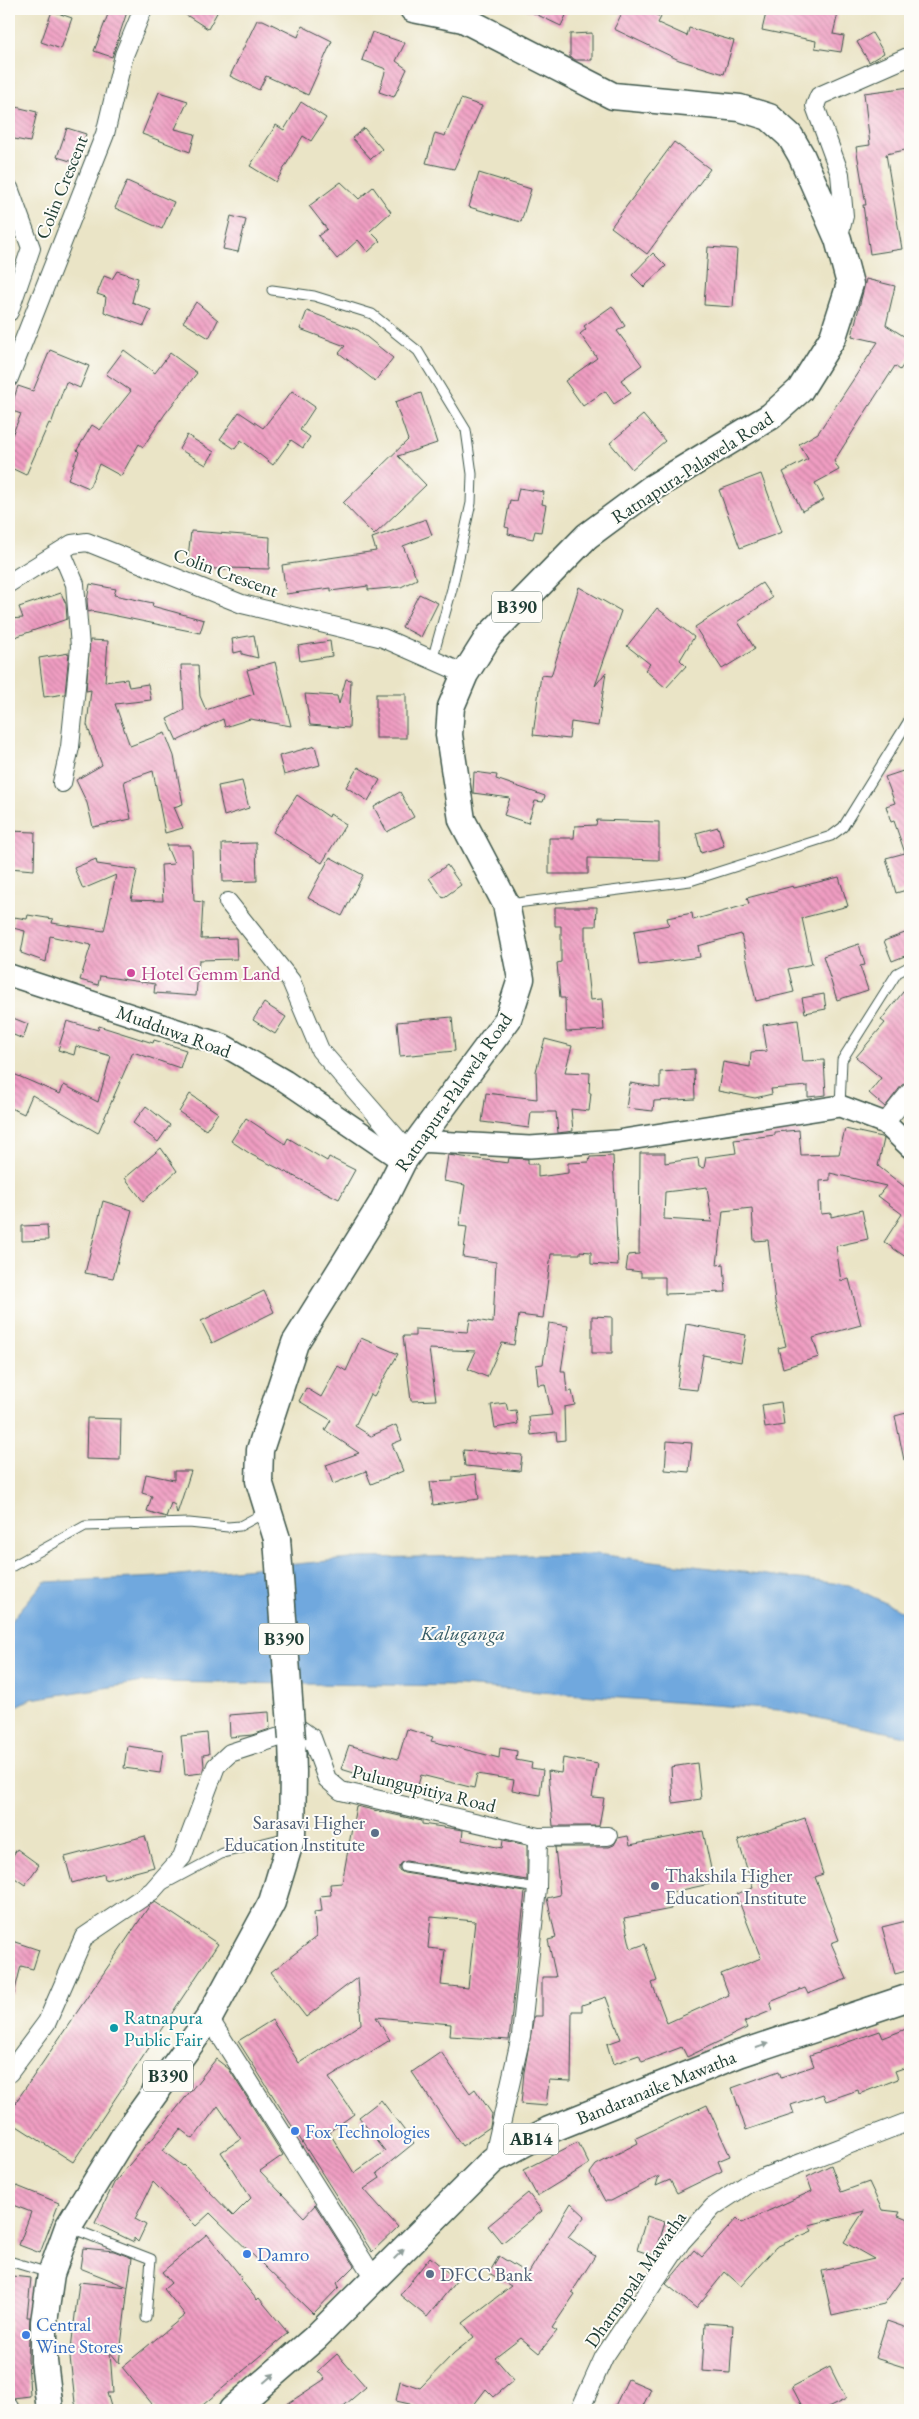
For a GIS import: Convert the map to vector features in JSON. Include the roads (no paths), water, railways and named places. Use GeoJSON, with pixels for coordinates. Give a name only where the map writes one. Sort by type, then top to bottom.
{"type":"FeatureCollection","features":[{"type":"Feature","properties":{"kind":"main road","name":"Ratnapura-Palawela Road"},"geometry":{"type":"LineString","coordinates":[[292,1836],[292,1739],[277,1539],[259,1481],[260,1450],[295,1343],[381,1205],[410,1151],[508,1019],[521,979],[506,904],[462,820],[449,735],[451,707],[465,674],[488,636],[587,536],[652,488],[771,416],[800,390],[833,337],[850,284],[838,239],[798,148],[790,136],[769,117],[740,108],[614,96],[463,20],[413,9]]}},
{"type":"Feature","properties":{"kind":"main road","name":"B390"},"geometry":{"type":"LineString","coordinates":[[50,2410],[44,2361],[44,2332],[51,2274],[68,2227],[124,2136],[208,2018],[272,1902],[292,1836]]}},
{"type":"Feature","properties":{"kind":"main road","name":"Bandaranaike Mawatha"},"geometry":{"type":"LineString","coordinates":[[232,2410],[315,2338],[493,2160],[549,2130],[739,2054],[910,1997]]}},
{"type":"Feature","properties":{"kind":"street","name":"Colin Crescent"},"geometry":{"type":"LineString","coordinates":[[9,378],[105,134],[124,55],[143,9]]}},
{"type":"Feature","properties":{"kind":"street"},"geometry":{"type":"LineString","coordinates":[[838,239],[844,216],[840,174],[815,106],[819,96],[910,56]]}},
{"type":"Feature","properties":{"kind":"street"},"geometry":{"type":"LineString","coordinates":[[9,188],[31,248],[9,312]]}},
{"type":"Feature","properties":{"kind":"street","name":"Colin Crescent"},"geometry":{"type":"LineString","coordinates":[[9,583],[72,544],[87,542],[242,604],[384,638],[465,674]]}},
{"type":"Feature","properties":{"kind":"street"},"geometry":{"type":"LineString","coordinates":[[60,551],[75,584],[80,647],[70,747],[62,783]]}},
{"type":"Feature","properties":{"kind":"street"},"geometry":{"type":"LineString","coordinates":[[228,902],[291,981],[320,1050],[410,1151],[530,1147],[618,1141],[840,1106],[885,1123],[910,1147]]}},
{"type":"Feature","properties":{"kind":"street","name":"Mudduwa Road"},"geometry":{"type":"LineString","coordinates":[[9,974],[223,1045],[410,1151]]}},
{"type":"Feature","properties":{"kind":"street"},"geometry":{"type":"LineString","coordinates":[[885,1123],[910,1092]]}},
{"type":"Feature","properties":{"kind":"street","name":"Pulungupitiya Road"},"geometry":{"type":"LineString","coordinates":[[9,2073],[46,2022],[84,1937],[152,1891],[182,1857],[216,1766],[230,1753],[301,1730],[312,1738],[327,1779],[341,1791],[538,1837]]}},
{"type":"Feature","properties":{"kind":"street"},"geometry":{"type":"LineString","coordinates":[[493,2160],[521,2036],[537,1888],[538,1837],[608,1836]]}},
{"type":"Feature","properties":{"kind":"street"},"geometry":{"type":"LineString","coordinates":[[208,2018],[374,2278]]}},
{"type":"Feature","properties":{"kind":"street","name":"Dharmapala Mawatha"},"geometry":{"type":"LineString","coordinates":[[580,2410],[604,2357],[681,2242],[713,2207],[748,2183],[910,2121]]}},
{"type":"Feature","properties":{"kind":"lane"},"geometry":{"type":"LineString","coordinates":[[272,290],[314,296],[372,314],[418,351],[466,430],[472,474],[471,503],[452,588],[432,660]]}},
{"type":"Feature","properties":{"kind":"lane"},"geometry":{"type":"LineString","coordinates":[[506,904],[690,881],[832,836],[843,827],[908,722],[910,714]]}},
{"type":"Feature","properties":{"kind":"lane"},"geometry":{"type":"LineString","coordinates":[[840,1106],[842,1060],[897,973],[910,966]]}},
{"type":"Feature","properties":{"kind":"lane"},"geometry":{"type":"LineString","coordinates":[[9,1568],[19,1565],[85,1526],[189,1523],[228,1527],[240,1526],[269,1510]]}},
{"type":"Feature","properties":{"kind":"lane"},"geometry":{"type":"LineString","coordinates":[[152,1891],[223,1853],[292,1836]]}},
{"type":"Feature","properties":{"kind":"lane"},"geometry":{"type":"LineString","coordinates":[[405,1868],[537,1888]]}},
{"type":"Feature","properties":{"kind":"lane"},"geometry":{"type":"LineString","coordinates":[[68,2227],[151,2259],[146,2318]]}},
{"type":"Feature","properties":{"kind":"lane"},"geometry":{"type":"LineString","coordinates":[[9,2261],[51,2274]]}},
{"type":"Feature","properties":{"kind":"water","name":"Kaluganga"},"geometry":{"type":"Polygon","coordinates":[[[596,1554],[849,1585],[910,1615],[910,1737],[779,1710],[461,1686],[144,1682],[31,1699],[9,1710],[9,1623],[44,1582],[158,1577],[360,1558],[596,1554]]]}},
{"type":"Feature","properties":{"kind":"place","name":"Hotel Gemm Land"},"geometry":{"type":"Point","coordinates":[131,973]}},
{"type":"Feature","properties":{"kind":"place","name":"Sarasavi Higher Education Institute"},"geometry":{"type":"Point","coordinates":[375,1833]}},
{"type":"Feature","properties":{"kind":"place","name":"Thakshila Higher Education Institute"},"geometry":{"type":"Point","coordinates":[655,1886]}},
{"type":"Feature","properties":{"kind":"place","name":"Ratnapura Public Fair"},"geometry":{"type":"Point","coordinates":[114,2028]}},
{"type":"Feature","properties":{"kind":"place","name":"Fox Technologies"},"geometry":{"type":"Point","coordinates":[295,2131]}},
{"type":"Feature","properties":{"kind":"place","name":"Damro"},"geometry":{"type":"Point","coordinates":[247,2254]}},
{"type":"Feature","properties":{"kind":"place","name":"DFCC Bank"},"geometry":{"type":"Point","coordinates":[430,2274]}},
{"type":"Feature","properties":{"kind":"place","name":"Central Wine Stores"},"geometry":{"type":"Point","coordinates":[26,2335]}}]}
